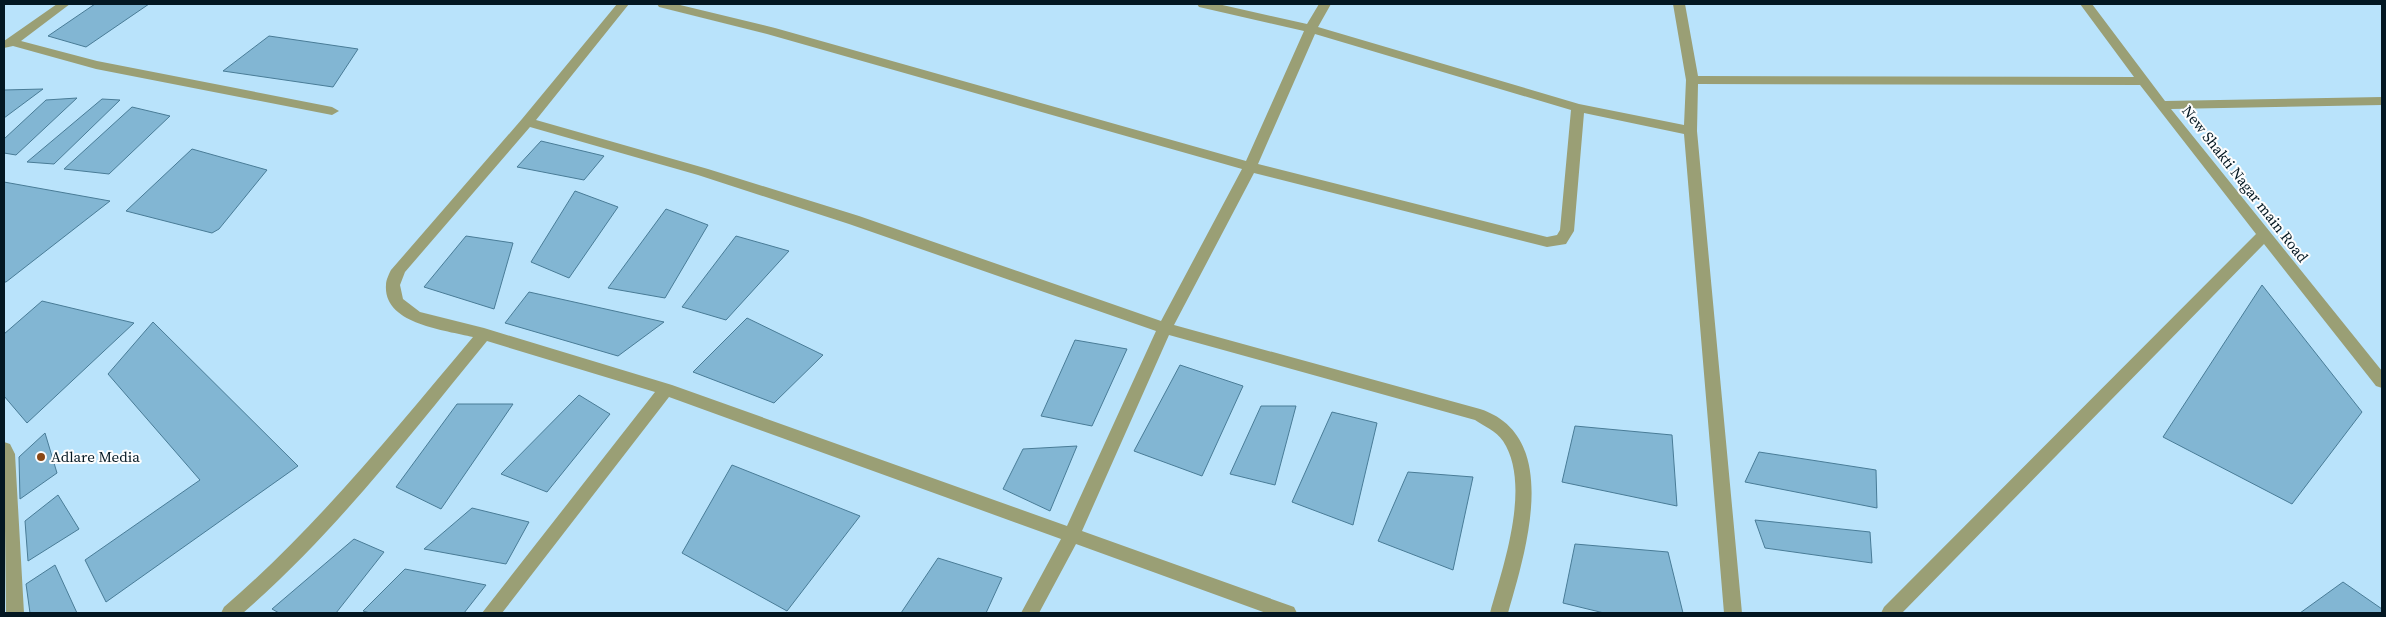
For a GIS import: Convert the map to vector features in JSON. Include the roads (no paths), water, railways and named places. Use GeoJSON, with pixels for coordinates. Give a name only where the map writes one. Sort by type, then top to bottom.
{"type":"FeatureCollection","features":[{"type":"Feature","properties":{"kind":"street"},"geometry":{"type":"LineString","coordinates":[[8,45],[64,4]]}},
{"type":"Feature","properties":{"kind":"street"},"geometry":{"type":"LineString","coordinates":[[623,4],[527,122],[398,270],[393,285],[396,302],[415,317],[484,334],[666,389],[1288,613]]}},
{"type":"Feature","properties":{"kind":"street"},"geometry":{"type":"LineString","coordinates":[[664,4],[771,31],[1250,167],[1547,242],[1561,240],[1567,231],[1578,108]]}},
{"type":"Feature","properties":{"kind":"street"},"geometry":{"type":"LineString","coordinates":[[1203,4],[1311,29],[1578,108],[1690,132]]}},
{"type":"Feature","properties":{"kind":"street"},"geometry":{"type":"LineString","coordinates":[[1030,613],[1072,536],[1166,328],[1250,167],[1311,29],[1325,4]]}},
{"type":"Feature","properties":{"kind":"street"},"geometry":{"type":"LineString","coordinates":[[1679,4],[1692,80],[1690,132],[1734,613]]}},
{"type":"Feature","properties":{"kind":"street","name":"New Shakti Nagar main Road"},"geometry":{"type":"LineString","coordinates":[[2086,4],[2161,105],[2382,382]]}},
{"type":"Feature","properties":{"kind":"street"},"geometry":{"type":"LineString","coordinates":[[8,45],[96,65],[332,111]]}},
{"type":"Feature","properties":{"kind":"street"},"geometry":{"type":"LineString","coordinates":[[1692,80],[2144,81]]}},
{"type":"Feature","properties":{"kind":"street"},"geometry":{"type":"LineString","coordinates":[[2161,105],[2382,101]]}},
{"type":"Feature","properties":{"kind":"street"},"geometry":{"type":"LineString","coordinates":[[527,122],[702,172],[854,220],[1166,328],[1480,415],[1508,434],[1524,467],[1521,528],[1499,613]]}},
{"type":"Feature","properties":{"kind":"street"},"geometry":{"type":"LineString","coordinates":[[1890,613],[2264,235]]}},
{"type":"Feature","properties":{"kind":"street"},"geometry":{"type":"LineString","coordinates":[[230,613],[267,581],[353,492],[484,334]]}},
{"type":"Feature","properties":{"kind":"street"},"geometry":{"type":"LineString","coordinates":[[491,613],[666,389]]}},
{"type":"Feature","properties":{"kind":"street"},"geometry":{"type":"LineString","coordinates":[[4,449],[7,454],[15,613]]}},
{"type":"Feature","properties":{"kind":"place","name":"Adlare Media"},"geometry":{"type":"Point","coordinates":[41,457]}}]}
